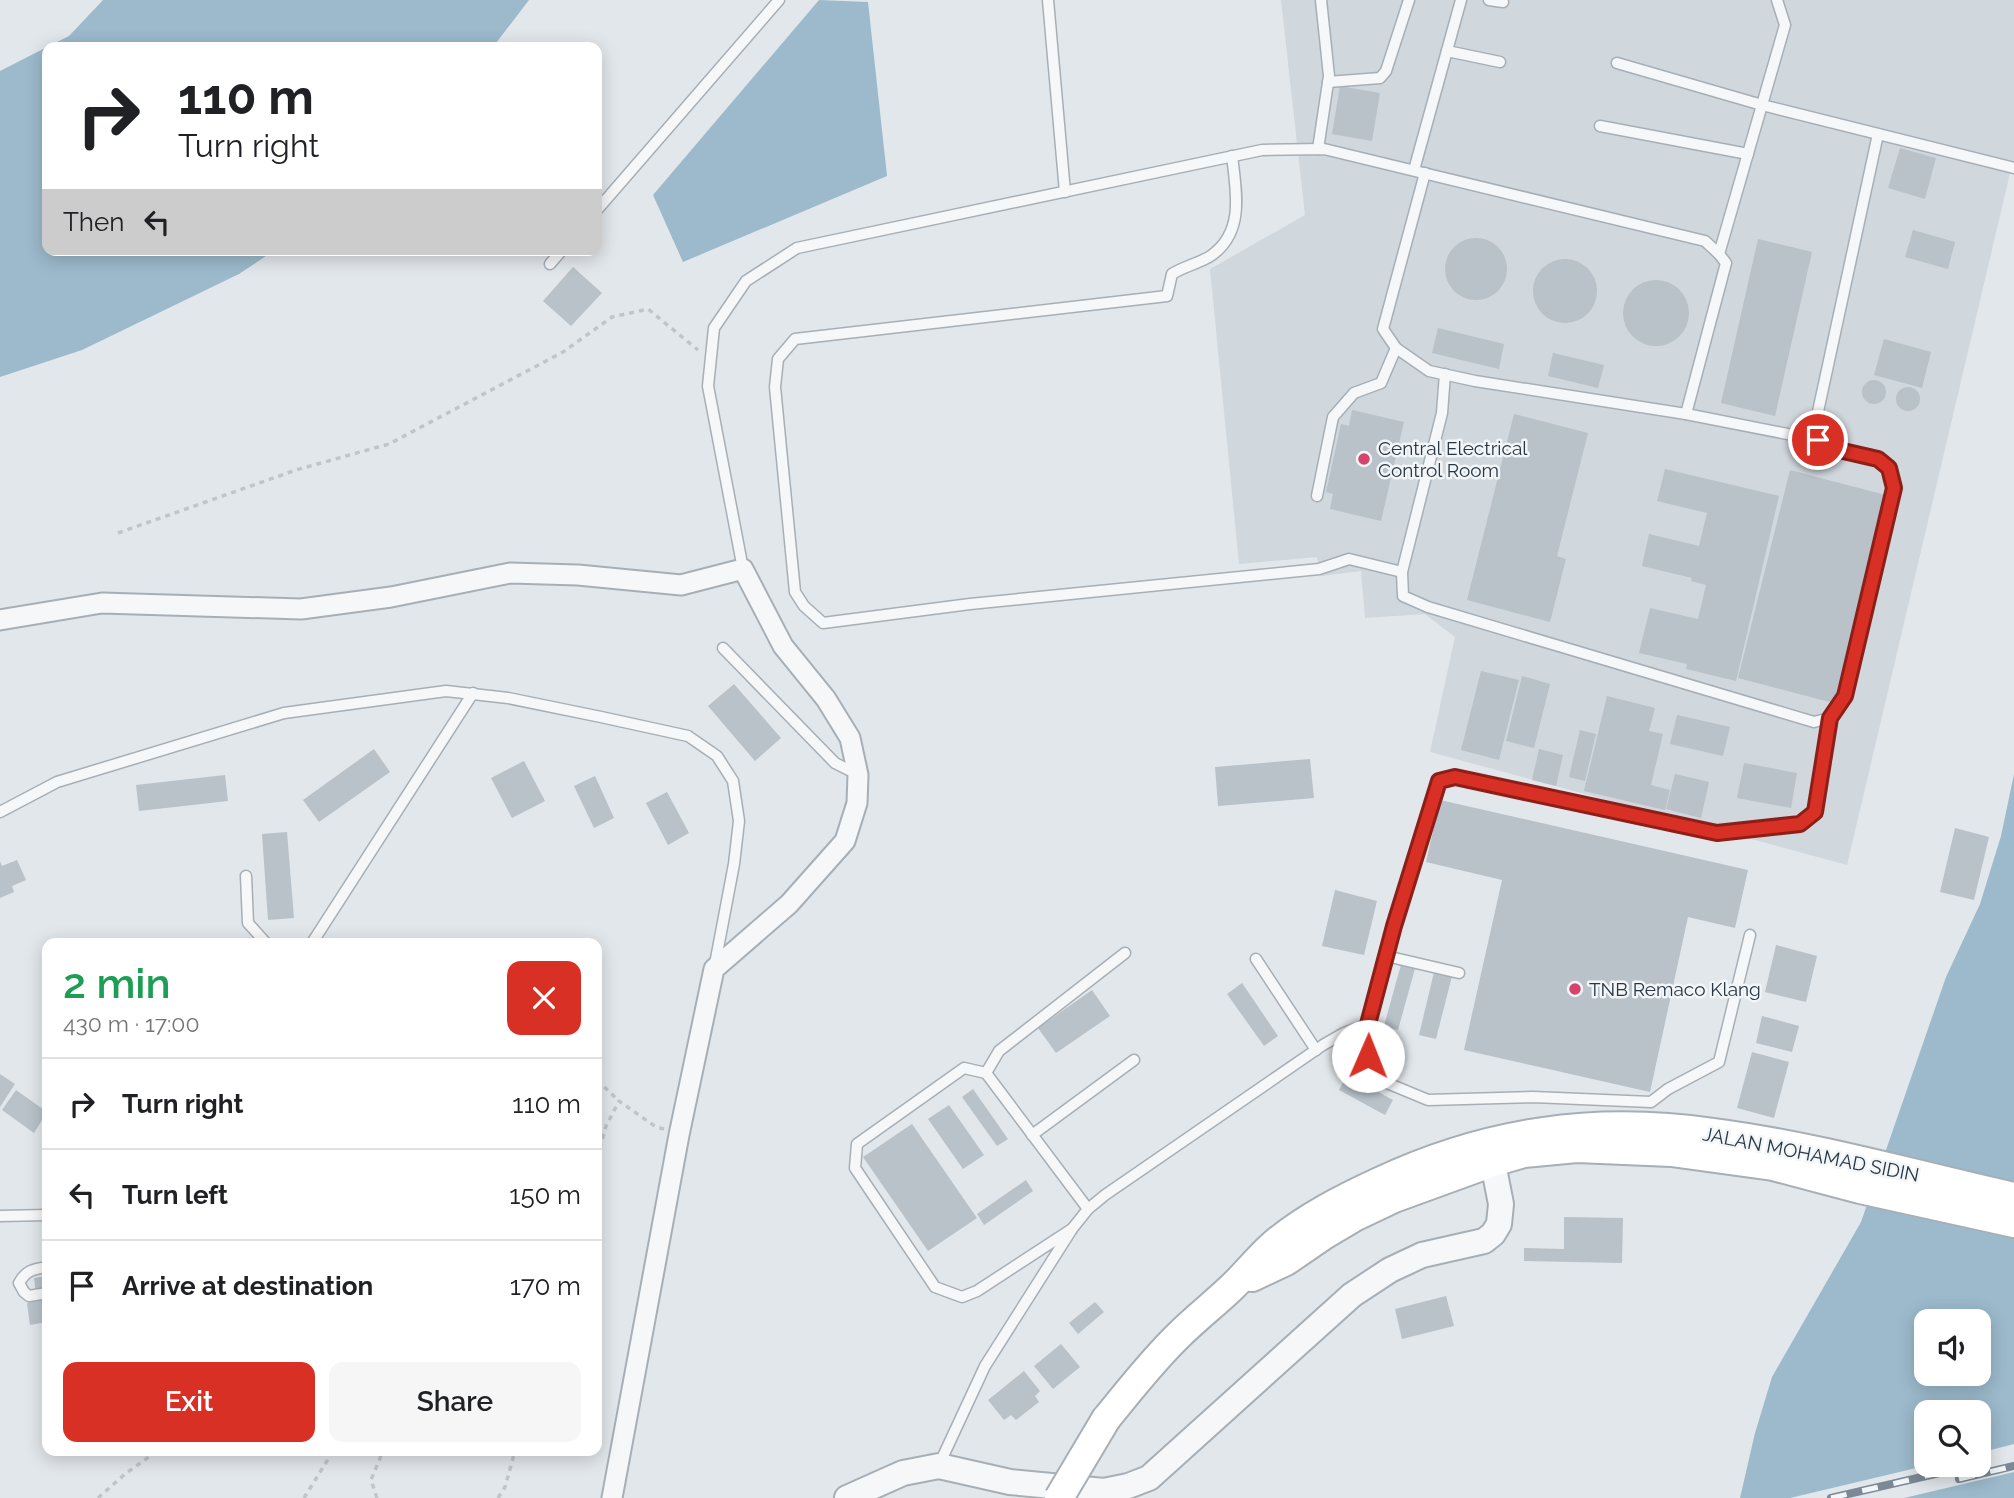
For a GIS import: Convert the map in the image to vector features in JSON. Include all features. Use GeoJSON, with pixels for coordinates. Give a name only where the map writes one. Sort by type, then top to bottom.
{"type":"FeatureCollection","features":[{"type":"Feature","properties":{"kind":"main road","name":"JALAN MOHAMAD SIDIN"},"geometry":{"type":"LineString","coordinates":[[1059,1498],[1106,1419],[1177,1336],[1231,1288],[1286,1261],[1324,1235],[1520,1135],[1573,1127],[1632,1126],[1712,1145],[1773,1166],[1860,1189],[2014,1223]]}},
{"type":"Feature","properties":{"kind":"main road","name":"JALAN MOHAMAD SIDIN"},"geometry":{"type":"LineString","coordinates":[[1712,1145],[1777,1143],[2014,1197]]}},
{"type":"Feature","properties":{"kind":"street"},"geometry":{"type":"LineString","coordinates":[[0,620],[102,603],[301,609],[391,597],[510,573],[578,575],[681,584],[743,569],[783,646],[826,699],[850,738],[858,775],[857,803],[845,841],[789,904],[714,969],[679,1135],[612,1498]]}},
{"type":"Feature","properties":{"kind":"street"},"geometry":{"type":"LineString","coordinates":[[848,1498],[903,1473],[939,1466],[1010,1482],[1104,1491],[1149,1478],[1352,1296],[1390,1270],[1422,1255],[1484,1241],[1493,1234],[1499,1224],[1501,1204],[1491,1152]]}},
{"type":"Feature","properties":{"kind":"lane"},"geometry":{"type":"LineString","coordinates":[[602,204],[779,0]]}},
{"type":"Feature","properties":{"kind":"lane"},"geometry":{"type":"LineString","coordinates":[[1048,0],[1065,192]]}},
{"type":"Feature","properties":{"kind":"lane"},"geometry":{"type":"LineString","coordinates":[[1318,149],[1328,82],[1321,0]]}},
{"type":"Feature","properties":{"kind":"lane"},"geometry":{"type":"LineString","coordinates":[[1328,82],[1380,78],[1386,71],[1409,0]]}},
{"type":"Feature","properties":{"kind":"lane"},"geometry":{"type":"LineString","coordinates":[[1461,0],[1383,329],[1396,348],[1429,371],[1475,381],[1686,414],[1818,440],[1843,451],[1878,459],[1889,468],[1894,488],[1845,696],[1830,718],[1815,812],[1800,824],[1717,833],[1455,777],[1439,781],[1368,1024],[1368,1056],[1387,1083],[1428,1100],[1533,1097],[1651,1102],[1668,1089],[1719,1062],[1750,935]]}},
{"type":"Feature","properties":{"kind":"lane"},"geometry":{"type":"LineString","coordinates":[[1489,0],[1503,2]]}},
{"type":"Feature","properties":{"kind":"lane"},"geometry":{"type":"LineString","coordinates":[[1719,254],[1785,25],[1777,0]]}},
{"type":"Feature","properties":{"kind":"lane"},"geometry":{"type":"LineString","coordinates":[[1447,51],[1500,62]]}},
{"type":"Feature","properties":{"kind":"lane"},"geometry":{"type":"LineString","coordinates":[[1617,64],[1762,105],[2014,168]]}},
{"type":"Feature","properties":{"kind":"lane"},"geometry":{"type":"LineString","coordinates":[[1600,126],[1748,154]]}},
{"type":"Feature","properties":{"kind":"lane"},"geometry":{"type":"LineString","coordinates":[[1818,440],[1814,430],[1878,134]]}},
{"type":"Feature","properties":{"kind":"lane"},"geometry":{"type":"LineString","coordinates":[[743,569],[708,386],[714,328],[746,281],[797,248],[1262,150],[1318,149],[1705,241],[1726,263],[1686,414]]}},
{"type":"Feature","properties":{"kind":"lane"},"geometry":{"type":"LineString","coordinates":[[1232,156],[1238,208],[1230,237],[1212,255],[1172,274],[1167,296],[795,339],[778,359],[775,387],[795,592],[804,606],[823,623],[970,604],[1320,569],[1349,559],[1402,572]]}},
{"type":"Feature","properties":{"kind":"lane"},"geometry":{"type":"LineString","coordinates":[[550,264],[557,256]]}},
{"type":"Feature","properties":{"kind":"lane"},"geometry":{"type":"LineString","coordinates":[[1317,496],[1332,417],[1354,393],[1381,383],[1396,348]]}},
{"type":"Feature","properties":{"kind":"lane"},"geometry":{"type":"LineString","coordinates":[[1444,374],[1442,413],[1402,572],[1403,596],[1428,607],[1814,722],[1830,718]]}},
{"type":"Feature","properties":{"kind":"lane"},"geometry":{"type":"LineString","coordinates":[[723,648],[835,763],[858,775]]}},
{"type":"Feature","properties":{"kind":"lane"},"geometry":{"type":"LineString","coordinates":[[0,812],[57,782],[284,713],[446,691],[508,698],[688,736],[717,756],[733,781],[739,821],[734,864],[714,969]]}},
{"type":"Feature","properties":{"kind":"lane"},"geometry":{"type":"LineString","coordinates":[[315,938],[473,693]]}},
{"type":"Feature","properties":{"kind":"lane"},"geometry":{"type":"LineString","coordinates":[[246,876],[248,923],[262,938]]}},
{"type":"Feature","properties":{"kind":"lane"},"geometry":{"type":"LineString","coordinates":[[986,1073],[999,1051],[1125,953]]}},
{"type":"Feature","properties":{"kind":"lane"},"geometry":{"type":"LineString","coordinates":[[1386,956],[1459,973]]}},
{"type":"Feature","properties":{"kind":"lane"},"geometry":{"type":"LineString","coordinates":[[1255,958],[1316,1050]]}},
{"type":"Feature","properties":{"kind":"lane"},"geometry":{"type":"LineString","coordinates":[[939,1466],[985,1366],[1072,1229],[1088,1209],[1316,1050],[1344,1033],[1368,1024]]}},
{"type":"Feature","properties":{"kind":"lane"},"geometry":{"type":"LineString","coordinates":[[1032,1135],[1135,1060]]}},
{"type":"Feature","properties":{"kind":"lane"},"geometry":{"type":"LineString","coordinates":[[1072,1229],[977,1291],[962,1297],[935,1287],[855,1167],[858,1144],[964,1068],[986,1073],[1088,1209]]}},
{"type":"Feature","properties":{"kind":"lane"},"geometry":{"type":"LineString","coordinates":[[0,1216],[42,1215]]}},
{"type":"Feature","properties":{"kind":"lane"},"geometry":{"type":"LineString","coordinates":[[42,1268],[32,1269],[23,1275],[19,1283],[29,1297],[42,1294]]}},
{"type":"Feature","properties":{"kind":"path"},"geometry":{"type":"LineString","coordinates":[[118,533],[296,470],[389,444],[563,352],[612,317],[648,309],[711,361]]}},
{"type":"Feature","properties":{"kind":"path"},"geometry":{"type":"LineString","coordinates":[[602,1085],[619,1101],[656,1127],[679,1135]]}},
{"type":"Feature","properties":{"kind":"path"},"geometry":{"type":"LineString","coordinates":[[602,1140],[619,1101]]}},
{"type":"Feature","properties":{"kind":"path"},"geometry":{"type":"LineString","coordinates":[[98,1498],[150,1456]]}},
{"type":"Feature","properties":{"kind":"path"},"geometry":{"type":"LineString","coordinates":[[304,1498],[329,1456]]}},
{"type":"Feature","properties":{"kind":"path"},"geometry":{"type":"LineString","coordinates":[[377,1498],[371,1480],[381,1456]]}},
{"type":"Feature","properties":{"kind":"path"},"geometry":{"type":"LineString","coordinates":[[498,1498],[505,1487],[513,1456]]}},
{"type":"Feature","properties":{"kind":"shaded area"},"geometry":{"type":"Polygon","coordinates":[[[1281,0],[2014,0],[2014,169],[2011,169],[1847,865],[1430,752],[1455,637],[1425,614],[1365,618],[1361,571],[1321,576],[1317,557],[1239,564],[1210,269],[1305,215],[1281,0]]]}},
{"type":"Feature","properties":{"kind":"water"},"geometry":{"type":"Polygon","coordinates":[[[103,0],[529,0],[497,42],[57,42],[69,36],[103,0]]]}},
{"type":"Feature","properties":{"kind":"water"},"geometry":{"type":"Polygon","coordinates":[[[819,0],[868,2],[887,176],[683,262],[653,195],[819,0]]]}},
{"type":"Feature","properties":{"kind":"water"},"geometry":{"type":"Polygon","coordinates":[[[42,50],[42,256],[266,256],[239,274],[82,350],[0,377],[0,71],[42,50]]]}},
{"type":"Feature","properties":{"kind":"water"},"geometry":{"type":"Polygon","coordinates":[[[2014,774],[2014,1498],[1740,1498],[1755,1433],[1772,1377],[1861,1222],[1946,977],[1980,904],[2001,836],[2014,774]]]}},
{"type":"Feature","properties":{"kind":"pier"},"geometry":{"type":"Polygon","coordinates":[[[2014,1444],[2014,1472],[1904,1498],[1790,1498],[1914,1469],[1914,1477],[1991,1477],[1991,1450],[2014,1444]]]}},
{"type":"Feature","properties":{"kind":"building"},"geometry":{"type":"Polygon","coordinates":[[[1340,86],[1380,93],[1372,141],[1332,134],[1340,86]]]}},
{"type":"Feature","properties":{"kind":"building"},"geometry":{"type":"Polygon","coordinates":[[[1900,148],[1936,158],[1925,199],[1888,188],[1900,148]]]}},
{"type":"Feature","properties":{"kind":"building"},"geometry":{"type":"Polygon","coordinates":[[[1913,230],[1955,242],[1948,269],[1905,257],[1913,230]]]}},
{"type":"Feature","properties":{"kind":"building"},"geometry":{"type":"Polygon","coordinates":[[[1476,238],[1488,240],[1498,247],[1505,257],[1505,281],[1498,291],[1488,298],[1476,300],[1464,298],[1454,291],[1447,281],[1445,269],[1447,257],[1454,247],[1464,240],[1476,238]]]}},
{"type":"Feature","properties":{"kind":"building"},"geometry":{"type":"Polygon","coordinates":[[[1758,239],[1812,252],[1775,416],[1721,403],[1758,239]]]}},
{"type":"Feature","properties":{"kind":"building"},"geometry":{"type":"Polygon","coordinates":[[[1565,259],[1583,265],[1591,273],[1597,291],[1591,309],[1583,317],[1565,323],[1547,317],[1539,309],[1533,291],[1539,273],[1547,265],[1565,259]]]}},
{"type":"Feature","properties":{"kind":"building"},"geometry":{"type":"Polygon","coordinates":[[[573,267],[602,293],[571,326],[543,301],[573,267]]]}},
{"type":"Feature","properties":{"kind":"building"},"geometry":{"type":"Polygon","coordinates":[[[1662,280],[1680,289],[1687,300],[1687,326],[1680,337],[1669,344],[1650,346],[1632,337],[1625,326],[1623,307],[1632,289],[1643,282],[1662,280]]]}},
{"type":"Feature","properties":{"kind":"building"},"geometry":{"type":"Polygon","coordinates":[[[1438,328],[1504,344],[1499,369],[1432,353],[1438,328]]]}},
{"type":"Feature","properties":{"kind":"building"},"geometry":{"type":"Polygon","coordinates":[[[1884,339],[1931,352],[1922,388],[1874,375],[1884,339]]]}},
{"type":"Feature","properties":{"kind":"building"},"geometry":{"type":"Polygon","coordinates":[[[1553,353],[1604,365],[1598,388],[1548,376],[1553,353]]]}},
{"type":"Feature","properties":{"kind":"building"},"geometry":{"type":"Polygon","coordinates":[[[1874,380],[1882,384],[1886,392],[1882,400],[1874,404],[1866,400],[1862,392],[1866,384],[1874,380]]]}},
{"type":"Feature","properties":{"kind":"building"},"geometry":{"type":"Polygon","coordinates":[[[1908,387],[1916,391],[1920,399],[1916,407],[1908,411],[1900,407],[1896,399],[1900,391],[1908,387]]]}},
{"type":"Feature","properties":{"kind":"building","name":"Central Electrical Control Room"},"geometry":{"type":"Polygon","coordinates":[[[1352,410],[1404,422],[1381,521],[1330,509],[1333,494],[1326,492],[1341,424],[1349,426],[1352,410]]]}},
{"type":"Feature","properties":{"kind":"building"},"geometry":{"type":"Polygon","coordinates":[[[1514,414],[1588,433],[1557,556],[1566,559],[1550,622],[1467,600],[1514,414]]]}},
{"type":"Feature","properties":{"kind":"building"},"geometry":{"type":"Polygon","coordinates":[[[1665,469],[1779,496],[1736,681],[1686,669],[1687,664],[1639,653],[1650,608],[1698,619],[1706,585],[1691,581],[1692,578],[1642,566],[1649,534],[1699,546],[1707,513],[1657,501],[1665,469]]]}},
{"type":"Feature","properties":{"kind":"building"},"geometry":{"type":"Polygon","coordinates":[[[1790,470],[1893,497],[1841,705],[1738,678],[1790,470]]]}},
{"type":"Feature","properties":{"kind":"building"},"geometry":{"type":"Polygon","coordinates":[[[1481,671],[1519,680],[1499,760],[1461,750],[1481,671]]]}},
{"type":"Feature","properties":{"kind":"building"},"geometry":{"type":"Polygon","coordinates":[[[1522,676],[1550,684],[1534,748],[1506,741],[1522,676]]]}},
{"type":"Feature","properties":{"kind":"building"},"geometry":{"type":"Polygon","coordinates":[[[734,684],[781,738],[755,761],[708,706],[734,684]]]}},
{"type":"Feature","properties":{"kind":"building"},"geometry":{"type":"Polygon","coordinates":[[[1607,696],[1655,708],[1649,731],[1663,734],[1651,785],[1670,790],[1665,810],[1584,791],[1607,696]]]}},
{"type":"Feature","properties":{"kind":"building"},"geometry":{"type":"Polygon","coordinates":[[[1677,715],[1730,727],[1723,756],[1670,744],[1677,715]]]}},
{"type":"Feature","properties":{"kind":"building"},"geometry":{"type":"Polygon","coordinates":[[[1580,730],[1596,734],[1585,781],[1569,777],[1580,730]]]}},
{"type":"Feature","properties":{"kind":"building"},"geometry":{"type":"Polygon","coordinates":[[[374,749],[390,772],[319,822],[303,800],[374,749]]]}},
{"type":"Feature","properties":{"kind":"building"},"geometry":{"type":"Polygon","coordinates":[[[1539,749],[1563,755],[1556,786],[1532,780],[1539,749]]]}},
{"type":"Feature","properties":{"kind":"building"},"geometry":{"type":"Polygon","coordinates":[[[1310,759],[1314,798],[1218,806],[1215,767],[1310,759]]]}},
{"type":"Feature","properties":{"kind":"building"},"geometry":{"type":"Polygon","coordinates":[[[524,761],[545,801],[512,818],[491,778],[524,761]]]}},
{"type":"Feature","properties":{"kind":"building"},"geometry":{"type":"Polygon","coordinates":[[[1744,763],[1797,773],[1791,808],[1737,798],[1744,763]]]}},
{"type":"Feature","properties":{"kind":"building"},"geometry":{"type":"Polygon","coordinates":[[[1675,774],[1709,782],[1701,818],[1666,809],[1675,774]]]}},
{"type":"Feature","properties":{"kind":"building"},"geometry":{"type":"Polygon","coordinates":[[[225,775],[228,801],[139,811],[136,785],[225,775]]]}},
{"type":"Feature","properties":{"kind":"building"},"geometry":{"type":"Polygon","coordinates":[[[595,776],[614,818],[594,828],[574,786],[595,776]]]}},
{"type":"Feature","properties":{"kind":"building"},"geometry":{"type":"Polygon","coordinates":[[[667,792],[689,833],[668,845],[646,803],[667,792]]]}},
{"type":"Feature","properties":{"kind":"building","name":"TNB Remaco Klang"},"geometry":{"type":"Polygon","coordinates":[[[1440,800],[1748,870],[1735,928],[1688,917],[1650,1092],[1464,1050],[1502,880],[1426,862],[1440,800]]]}},
{"type":"Feature","properties":{"kind":"building"},"geometry":{"type":"Polygon","coordinates":[[[1955,828],[1989,837],[1974,900],[1940,892],[1955,828]]]}},
{"type":"Feature","properties":{"kind":"building"},"geometry":{"type":"Polygon","coordinates":[[[287,832],[294,918],[268,920],[262,834],[287,832]]]}},
{"type":"Feature","properties":{"kind":"building"},"geometry":{"type":"Polygon","coordinates":[[[17,860],[26,880],[12,886],[14,892],[0,898],[0,861],[2,866],[17,860]]]}},
{"type":"Feature","properties":{"kind":"building"},"geometry":{"type":"Polygon","coordinates":[[[1335,890],[1377,901],[1364,955],[1322,946],[1335,890]]]}},
{"type":"Feature","properties":{"kind":"building"},"geometry":{"type":"Polygon","coordinates":[[[1776,945],[1817,956],[1806,1002],[1765,992],[1776,945]]]}},
{"type":"Feature","properties":{"kind":"building"},"geometry":{"type":"Polygon","coordinates":[[[1402,961],[1416,965],[1398,1030],[1384,1026],[1402,961]]]}},
{"type":"Feature","properties":{"kind":"building"},"geometry":{"type":"Polygon","coordinates":[[[1435,968],[1453,972],[1436,1039],[1419,1035],[1435,968]]]}},
{"type":"Feature","properties":{"kind":"building"},"geometry":{"type":"Polygon","coordinates":[[[1242,983],[1278,1036],[1264,1046],[1227,994],[1242,983]]]}},
{"type":"Feature","properties":{"kind":"building"},"geometry":{"type":"Polygon","coordinates":[[[1092,990],[1110,1016],[1056,1053],[1038,1028],[1092,990]]]}},
{"type":"Feature","properties":{"kind":"building"},"geometry":{"type":"Polygon","coordinates":[[[1762,1016],[1799,1026],[1792,1052],[1756,1043],[1762,1016]]]}},
{"type":"Feature","properties":{"kind":"building"},"geometry":{"type":"Polygon","coordinates":[[[1752,1052],[1789,1062],[1774,1118],[1737,1108],[1752,1052]]]}},
{"type":"Feature","properties":{"kind":"building"},"geometry":{"type":"Polygon","coordinates":[[[0,1074],[15,1084],[0,1107],[0,1074]]]}},
{"type":"Feature","properties":{"kind":"building"},"geometry":{"type":"Polygon","coordinates":[[[1347,1075],[1393,1100],[1385,1115],[1339,1090],[1347,1075]]]}},
{"type":"Feature","properties":{"kind":"building"},"geometry":{"type":"Polygon","coordinates":[[[973,1089],[1008,1139],[997,1146],[962,1097],[973,1089]]]}},
{"type":"Feature","properties":{"kind":"building"},"geometry":{"type":"Polygon","coordinates":[[[16,1090],[42,1108],[42,1120],[34,1133],[2,1110],[16,1090]]]}},
{"type":"Feature","properties":{"kind":"building"},"geometry":{"type":"Polygon","coordinates":[[[949,1105],[984,1155],[963,1169],[928,1119],[949,1105]]]}},
{"type":"Feature","properties":{"kind":"building"},"geometry":{"type":"Polygon","coordinates":[[[912,1124],[977,1218],[928,1251],[863,1157],[912,1124]]]}},
{"type":"Feature","properties":{"kind":"building"},"geometry":{"type":"Polygon","coordinates":[[[1026,1180],[1033,1191],[984,1225],[977,1214],[1026,1180]]]}},
{"type":"Feature","properties":{"kind":"building"},"geometry":{"type":"Polygon","coordinates":[[[1564,1217],[1623,1218],[1622,1263],[1524,1261],[1524,1248],[1564,1249],[1564,1217]]]}},
{"type":"Feature","properties":{"kind":"building"},"geometry":{"type":"Polygon","coordinates":[[[42,1277],[42,1323],[30,1325],[27,1303],[37,1301],[34,1278],[42,1277]]]}},
{"type":"Feature","properties":{"kind":"building"},"geometry":{"type":"Polygon","coordinates":[[[1446,1296],[1454,1326],[1402,1339],[1395,1309],[1446,1296]]]}},
{"type":"Feature","properties":{"kind":"building"},"geometry":{"type":"Polygon","coordinates":[[[1095,1302],[1104,1312],[1078,1334],[1069,1323],[1095,1302]]]}},
{"type":"Feature","properties":{"kind":"building"},"geometry":{"type":"Polygon","coordinates":[[[1061,1344],[1080,1367],[1053,1389],[1034,1366],[1061,1344]]]}},
{"type":"Feature","properties":{"kind":"building"},"geometry":{"type":"Polygon","coordinates":[[[1024,1371],[1040,1391],[1035,1396],[1039,1402],[1016,1420],[1011,1415],[1004,1420],[988,1400],[1024,1371]]]}},
{"type":"Feature","properties":{"kind":"railway"},"geometry":{"type":"LineString","coordinates":[[1959,1479],[2014,1466]]}},
{"type":"Feature","properties":{"kind":"railway"},"geometry":{"type":"LineString","coordinates":[[1831,1498],[1922,1477]]}},
{"type":"Feature","properties":{"kind":"place","name":"Central Electrical Control Room"},"geometry":{"type":"Point","coordinates":[1364,459]}},
{"type":"Feature","properties":{"kind":"place","name":"TNB Remaco Klang"},"geometry":{"type":"Point","coordinates":[1575,989]}},
{"type":"Feature","properties":{"kind":"route"},"geometry":{"type":"LineString","coordinates":[[1368,1056],[1368,1024],[1394,926],[1439,781],[1455,777],[1717,833],[1800,824],[1815,812],[1830,718],[1845,696],[1894,488],[1889,468],[1878,459],[1843,451],[1818,440]]}}]}
